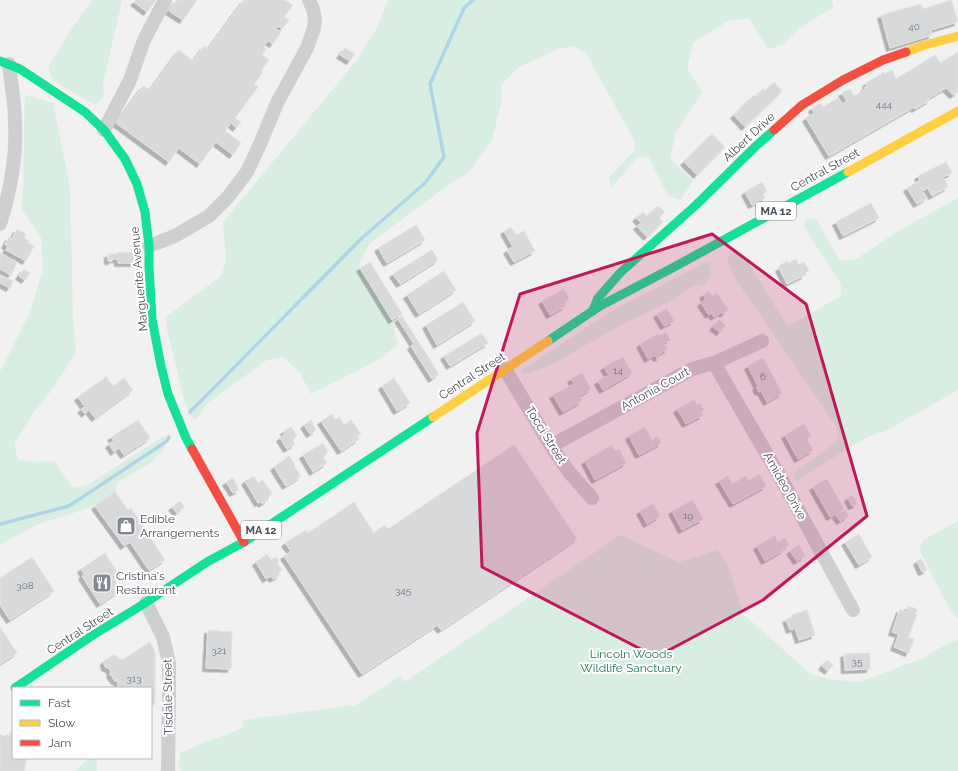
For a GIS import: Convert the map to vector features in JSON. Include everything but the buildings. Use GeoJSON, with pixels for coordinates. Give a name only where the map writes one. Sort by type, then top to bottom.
{"type":"FeatureCollection","features":[{"type":"Feature","properties":{"kind":"main road","name":"Albert Drive"},"geometry":{"type":"LineString","coordinates":[[593,310],[598,298],[621,272],[696,205],[756,146],[802,105],[842,80],[883,60],[925,45],[958,36]]}},
{"type":"Feature","properties":{"kind":"main road","name":"Marguerite Avenue"},"geometry":{"type":"LineString","coordinates":[[4,63],[20,69],[85,112],[104,130],[125,159],[137,184],[145,212],[149,246],[152,319],[168,394],[186,438],[244,542]]}},
{"type":"Feature","properties":{"kind":"main road","name":"Central Street"},"geometry":{"type":"LineString","coordinates":[[16,687],[90,637],[146,603],[207,562],[244,542],[593,310],[958,111]]}},
{"type":"Feature","properties":{"kind":"street"},"geometry":{"type":"LineString","coordinates":[[104,130],[130,80],[144,40],[165,0]]}},
{"type":"Feature","properties":{"kind":"street"},"geometry":{"type":"LineString","coordinates":[[149,246],[175,236],[209,216],[228,197],[247,172],[277,103],[308,48],[314,28],[315,18],[309,0]]}},
{"type":"Feature","properties":{"kind":"street"},"geometry":{"type":"LineString","coordinates":[[0,224],[11,181],[16,137],[15,113],[4,63]]}},
{"type":"Feature","properties":{"kind":"street","name":"Antonia Court"},"geometry":{"type":"LineString","coordinates":[[551,446],[692,369],[714,363],[762,341]]}},
{"type":"Feature","properties":{"kind":"street","name":"Amideo Drive"},"geometry":{"type":"LineString","coordinates":[[714,363],[783,482],[853,610]]}},
{"type":"Feature","properties":{"kind":"street","name":"Tocci Street"},"geometry":{"type":"LineString","coordinates":[[505,369],[551,446],[569,472],[592,498]]}},
{"type":"Feature","properties":{"kind":"street","name":"Tisdale Street"},"geometry":{"type":"LineString","coordinates":[[146,603],[163,637],[168,655],[168,771]]}},
{"type":"Feature","properties":{"kind":"highlighted area"},"geometry":{"type":"Polygon","coordinates":[[[712,234],[806,304],[867,516],[763,600],[656,657],[482,567],[477,433],[520,294],[712,234]]]}},
{"type":"Feature","properties":{"kind":"green space"},"geometry":{"type":"Polygon","coordinates":[[[92,0],[122,0],[103,84],[104,97],[95,105],[54,81],[49,71],[49,65],[76,22],[92,0]]]}},
{"type":"Feature","properties":{"kind":"green space"},"geometry":{"type":"Polygon","coordinates":[[[388,0],[832,0],[834,7],[804,25],[782,45],[768,49],[749,18],[728,21],[693,43],[687,68],[702,92],[676,132],[670,158],[693,181],[680,200],[668,196],[648,156],[637,158],[611,188],[609,177],[635,150],[634,140],[587,55],[575,46],[556,50],[519,67],[502,84],[501,103],[492,140],[469,172],[443,189],[369,244],[359,264],[392,320],[398,344],[380,359],[311,394],[300,373],[283,357],[267,360],[208,403],[194,420],[185,404],[166,325],[167,316],[221,276],[226,261],[223,222],[357,60],[378,26],[388,0]]]}},
{"type":"Feature","properties":{"kind":"green space"},"geometry":{"type":"Polygon","coordinates":[[[25,95],[53,103],[70,187],[73,318],[76,352],[54,387],[32,415],[14,444],[18,459],[32,462],[54,461],[74,488],[88,485],[162,437],[169,437],[164,449],[149,464],[117,482],[115,492],[95,506],[36,525],[0,545],[0,371],[30,312],[43,269],[41,237],[21,208],[23,194],[25,95]]]}},
{"type":"Feature","properties":{"kind":"green space"},"geometry":{"type":"Polygon","coordinates":[[[958,198],[958,390],[888,430],[870,436],[845,450],[797,481],[793,478],[798,469],[831,446],[839,438],[836,426],[732,274],[727,258],[733,252],[745,257],[786,324],[790,325],[841,296],[841,284],[804,227],[807,218],[817,220],[840,261],[856,259],[903,228],[958,198]]]}},
{"type":"Feature","properties":{"kind":"green space"},"geometry":{"type":"Polygon","coordinates":[[[704,263],[709,263],[711,271],[710,277],[704,284],[692,287],[671,301],[625,323],[547,367],[525,374],[520,371],[615,309],[704,263]]]}},
{"type":"Feature","properties":{"kind":"green space"},"geometry":{"type":"Polygon","coordinates":[[[958,521],[958,619],[948,606],[920,551],[922,541],[958,521]]]}},
{"type":"Feature","properties":{"kind":"green space","name":"Lincoln Woods Wildlife Sanctuary"},"geometry":{"type":"Polygon","coordinates":[[[620,535],[679,562],[717,550],[728,564],[743,614],[812,675],[836,680],[860,682],[923,658],[950,642],[958,640],[958,771],[181,771],[179,765],[180,753],[243,728],[243,720],[356,705],[400,676],[405,682],[620,535]]]}},
{"type":"Feature","properties":{"kind":"green space"},"geometry":{"type":"Polygon","coordinates":[[[89,759],[97,759],[97,771],[76,771],[89,759]]]}},
{"type":"Feature","properties":{"kind":"waterway"},"geometry":{"type":"LineString","coordinates":[[190,412],[362,238],[425,183],[444,157],[430,84],[464,8],[473,0]]}},
{"type":"Feature","properties":{"kind":"waterway"},"geometry":{"type":"LineString","coordinates":[[0,524],[69,506],[167,441],[169,437]]}},
{"type":"Feature","properties":{"kind":"traffic: fast"},"geometry":{"type":"LineString","coordinates":[[0,61],[20,69],[85,112],[104,130],[125,159],[137,184],[145,212],[149,246],[152,319],[161,366],[168,394],[192,449]]}},
{"type":"Feature","properties":{"kind":"traffic: fast"},"geometry":{"type":"LineString","coordinates":[[593,310],[598,298],[621,272],[696,205],[774,130]]}},
{"type":"Feature","properties":{"kind":"traffic: fast"},"geometry":{"type":"LineString","coordinates":[[548,341],[600,306],[848,172]]}},
{"type":"Feature","properties":{"kind":"traffic: fast"},"geometry":{"type":"LineString","coordinates":[[16,687],[90,637],[207,562],[244,542],[433,417]]}},
{"type":"Feature","properties":{"kind":"traffic: slow"},"geometry":{"type":"LineString","coordinates":[[906,52],[958,36]]}},
{"type":"Feature","properties":{"kind":"traffic: slow"},"geometry":{"type":"LineString","coordinates":[[848,172],[958,111]]}},
{"type":"Feature","properties":{"kind":"traffic: slow"},"geometry":{"type":"LineString","coordinates":[[433,417],[548,341]]}},
{"type":"Feature","properties":{"kind":"traffic: jam"},"geometry":{"type":"LineString","coordinates":[[774,130],[802,105],[843,80],[883,60],[906,52]]}},
{"type":"Feature","properties":{"kind":"traffic: jam"},"geometry":{"type":"LineString","coordinates":[[192,449],[244,542]]}},
{"type":"Feature","properties":{"kind":"place","name":"Edible Arrangements"},"geometry":{"type":"Point","coordinates":[126,526]}},
{"type":"Feature","properties":{"kind":"place","name":"Cristina's Restaurant"},"geometry":{"type":"Point","coordinates":[102,583]}}]}
